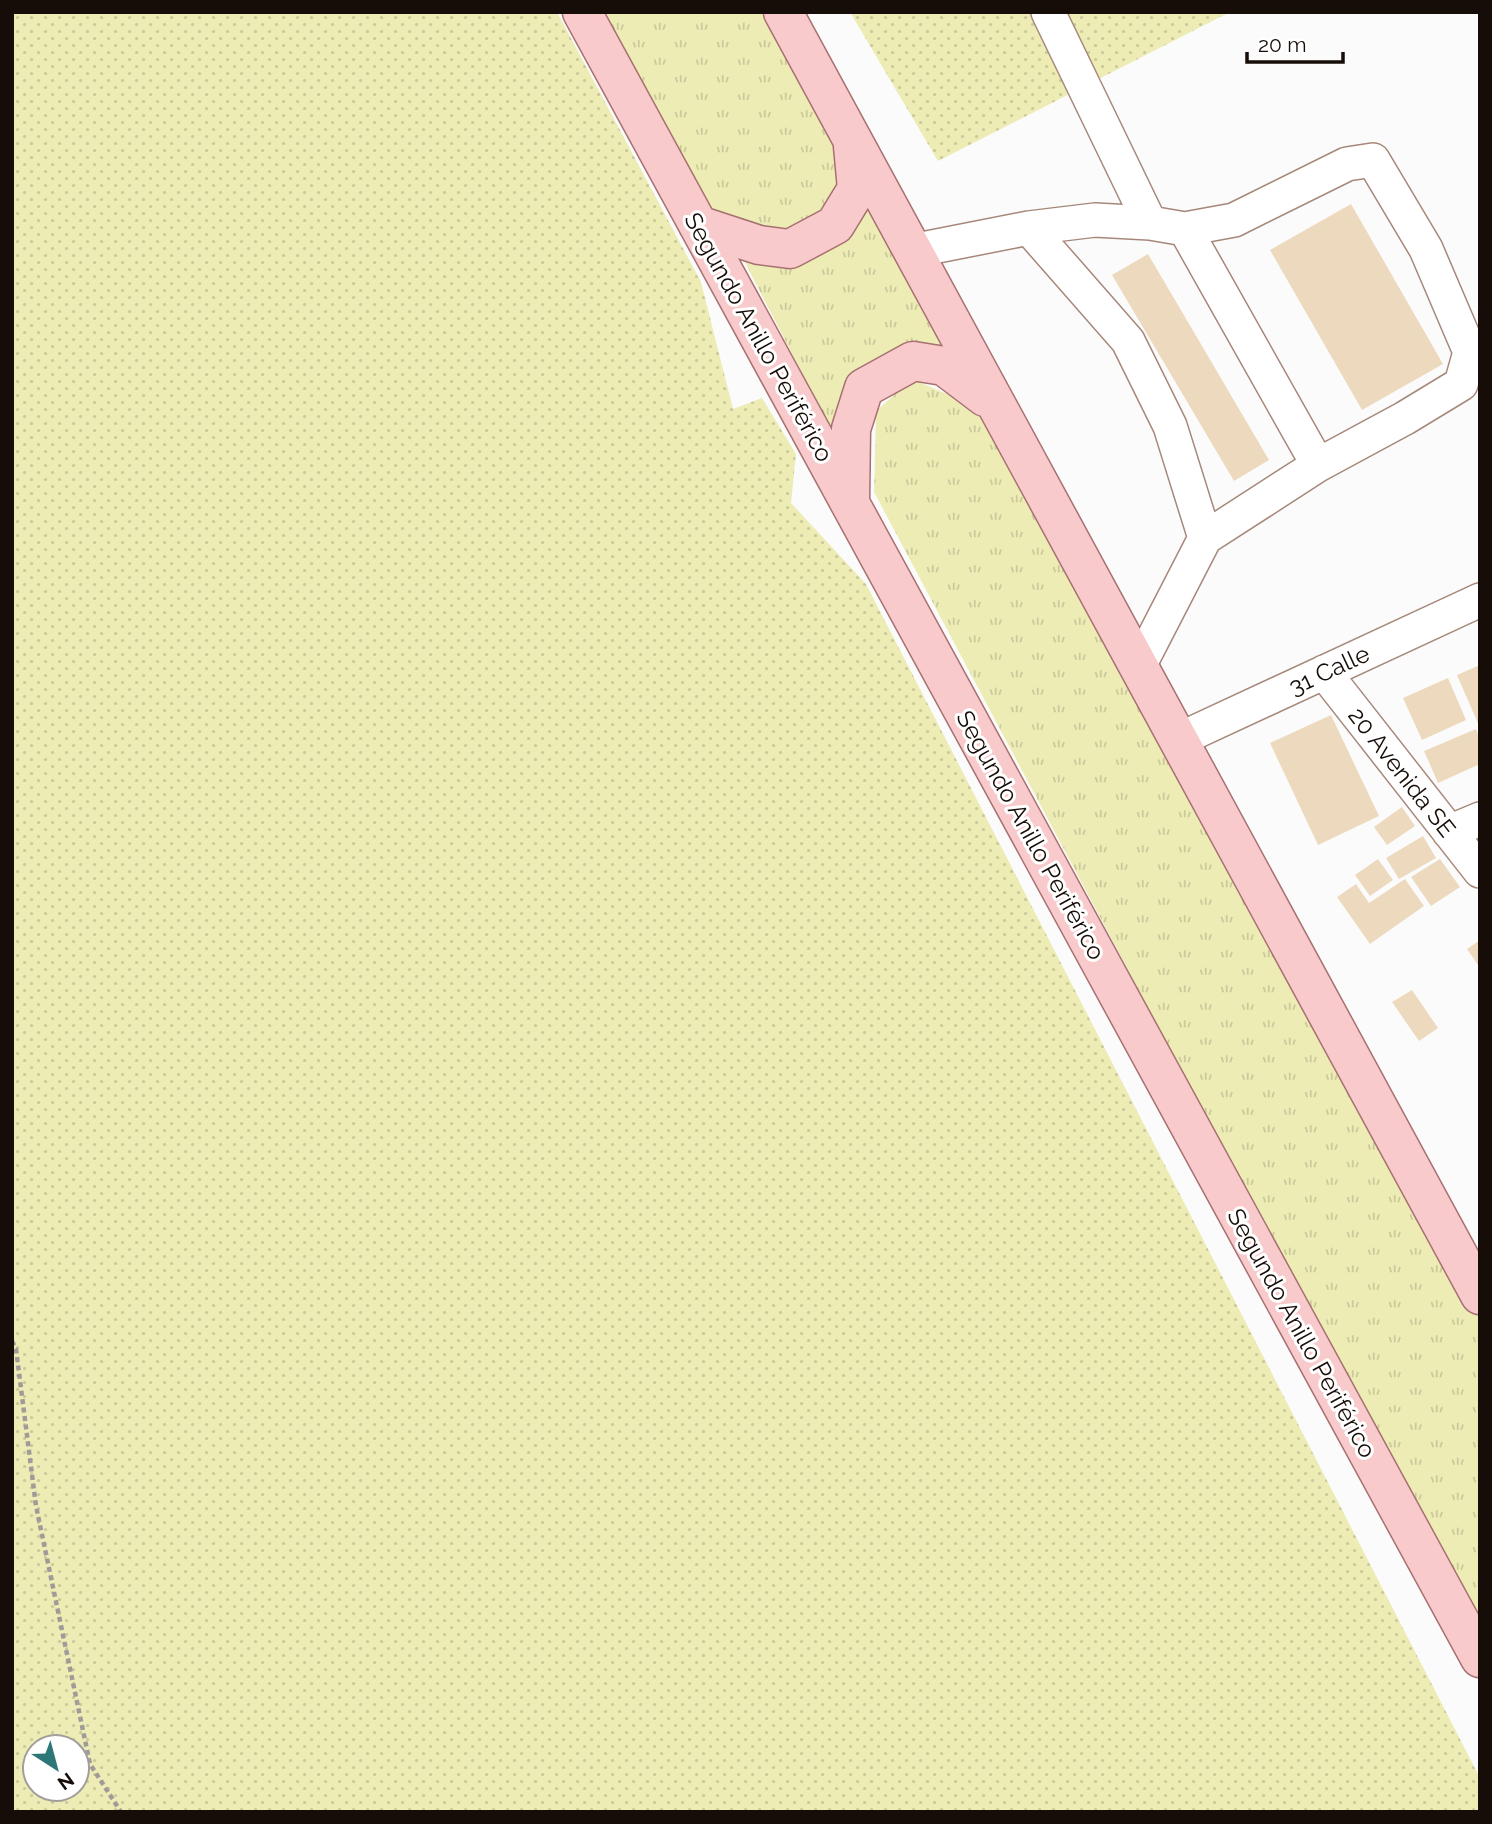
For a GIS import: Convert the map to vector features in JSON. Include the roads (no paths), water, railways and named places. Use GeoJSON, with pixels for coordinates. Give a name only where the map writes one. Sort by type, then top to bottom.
{"type":"FeatureCollection","features":[{"type":"Feature","properties":{"kind":"main road","name":"Segundo Anillo Periférico"},"geometry":{"type":"LineString","coordinates":[[582,12],[1480,1658]]}},
{"type":"Feature","properties":{"kind":"main road"},"geometry":{"type":"LineString","coordinates":[[783,12],[1480,1295]]}},
{"type":"Feature","properties":{"kind":"main road"},"geometry":{"type":"LineString","coordinates":[[698,225],[759,245],[790,249],[835,225],[857,189],[853,141]]}},
{"type":"Feature","properties":{"kind":"main road"},"geometry":{"type":"LineString","coordinates":[[850,503],[851,429],[864,388],[913,361],[944,366],[995,404]]}},
{"type":"Feature","properties":{"kind":"street"},"geometry":{"type":"LineString","coordinates":[[1048,12],[1150,223]]}},
{"type":"Feature","properties":{"kind":"street"},"geometry":{"type":"LineString","coordinates":[[912,251],[1029,228],[1095,220],[1150,223],[1185,229],[1234,220],[1347,164],[1373,160],[1426,248],[1470,352],[1461,384],[1318,465],[1205,538],[1139,668]]}},
{"type":"Feature","properties":{"kind":"street"},"geometry":{"type":"LineString","coordinates":[[1029,228],[1128,341],[1170,426],[1205,538]]}},
{"type":"Feature","properties":{"kind":"street"},"geometry":{"type":"LineString","coordinates":[[1185,229],[1318,465]]}},
{"type":"Feature","properties":{"kind":"street","name":"31 Calle"},"geometry":{"type":"LineString","coordinates":[[1178,740],[1480,600]]}},
{"type":"Feature","properties":{"kind":"street","name":"20 Avenida SE"},"geometry":{"type":"LineString","coordinates":[[1324,672],[1480,871]]}},
{"type":"Feature","properties":{"kind":"street"},"geometry":{"type":"LineString","coordinates":[[1449,832],[1480,819]]}}]}
